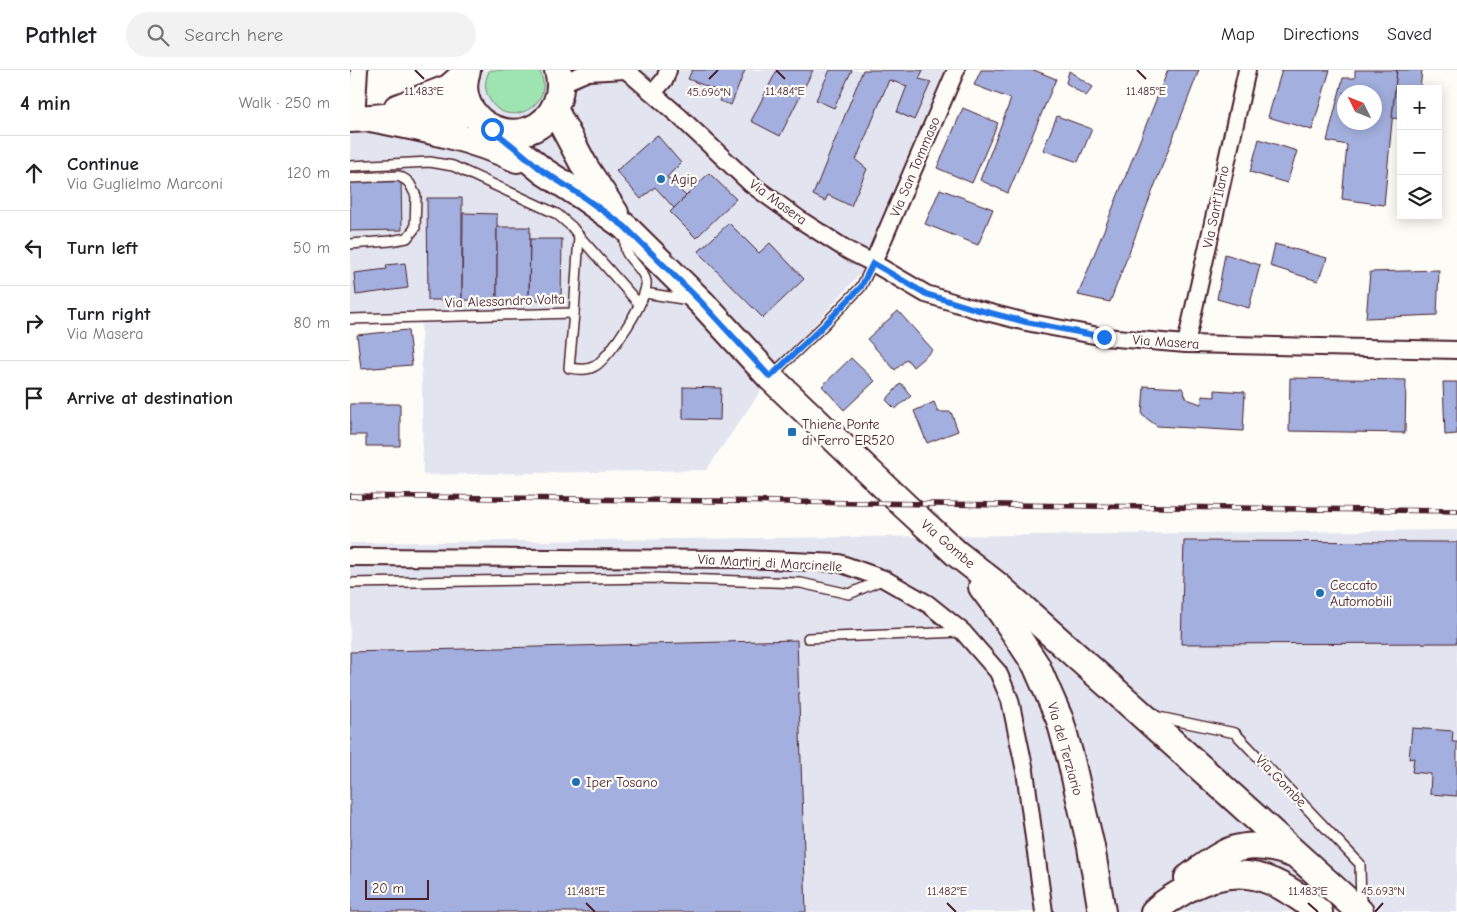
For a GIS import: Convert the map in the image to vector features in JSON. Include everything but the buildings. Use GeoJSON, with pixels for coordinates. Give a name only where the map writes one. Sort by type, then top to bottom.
{"type":"FeatureCollection","features":[{"type":"Feature","properties":{"kind":"main road"},"geometry":{"type":"LineString","coordinates":[[359,118],[449,88],[467,71]]}},
{"type":"Feature","properties":{"kind":"main road"},"geometry":{"type":"LineString","coordinates":[[467,71],[466,98],[483,121],[543,171],[624,226]]}},
{"type":"Feature","properties":{"kind":"main road"},"geometry":{"type":"LineString","coordinates":[[359,118],[437,113],[483,121],[509,133],[526,131],[542,122],[554,109],[560,92],[559,77]]}},
{"type":"Feature","properties":{"kind":"main road"},"geometry":{"type":"LineString","coordinates":[[554,109],[586,168],[624,226]]}},
{"type":"Feature","properties":{"kind":"main road"},"geometry":{"type":"LineString","coordinates":[[359,118],[416,127],[470,140],[503,152],[543,171]]}},
{"type":"Feature","properties":{"kind":"main road","name":"Via Gombe"},"geometry":{"type":"LineString","coordinates":[[624,226],[702,303],[770,377],[914,514],[956,553],[998,586],[1361,912]]}},
{"type":"Feature","properties":{"kind":"main road","name":"Via del Terziario"},"geometry":{"type":"LineString","coordinates":[[956,553],[1003,615],[1036,665],[1060,720],[1089,838],[1102,912]]}},
{"type":"Feature","properties":{"kind":"main road"},"geometry":{"type":"LineString","coordinates":[[1155,911],[1177,886],[1218,857],[1233,850],[1248,847],[1271,848],[1285,851],[1300,858]]}},
{"type":"Feature","properties":{"kind":"main road"},"geometry":{"type":"LineString","coordinates":[[1155,911],[1174,896],[1203,881],[1225,874],[1242,874],[1270,880],[1300,897],[1319,912]]}},
{"type":"Feature","properties":{"kind":"street"},"geometry":{"type":"LineString","coordinates":[[359,70],[359,118]]}},
{"type":"Feature","properties":{"kind":"street","name":"Via Masera"},"geometry":{"type":"LineString","coordinates":[[559,77],[588,72],[626,70],[751,184],[802,221],[849,251],[926,294],[975,309],[1026,322],[1104,337],[1186,344],[1457,350]]}},
{"type":"Feature","properties":{"kind":"street"},"geometry":{"type":"LineString","coordinates":[[653,93],[665,79],[668,70]]}},
{"type":"Feature","properties":{"kind":"street","name":"Via San Tommaso"},"geometry":{"type":"LineString","coordinates":[[873,263],[956,70]]}},
{"type":"Feature","properties":{"kind":"street","name":"Via Sant'Ilario"},"geometry":{"type":"LineString","coordinates":[[1186,344],[1247,70]]}},
{"type":"Feature","properties":{"kind":"street","name":"Via Martiri di Marcinelle"},"geometry":{"type":"LineString","coordinates":[[350,557],[742,559],[839,563],[884,579],[928,604],[962,632],[998,672],[1010,700],[1025,771],[1044,912]]}},
{"type":"Feature","properties":{"kind":"lane"},"geometry":{"type":"LineString","coordinates":[[350,166],[430,162],[452,166],[557,214],[572,227],[639,304]]}},
{"type":"Feature","properties":{"kind":"lane"},"geometry":{"type":"LineString","coordinates":[[350,178],[400,176],[410,184],[416,196],[415,228],[407,238],[350,244]]}},
{"type":"Feature","properties":{"kind":"lane"},"geometry":{"type":"LineString","coordinates":[[574,313],[569,368],[583,370],[594,367],[606,358],[624,332],[645,293],[646,280],[626,252],[624,226]]}},
{"type":"Feature","properties":{"kind":"lane","name":"Via Alessandro Volta"},"geometry":{"type":"LineString","coordinates":[[350,319],[574,313],[579,236]]}},
{"type":"Feature","properties":{"kind":"lane"},"geometry":{"type":"LineString","coordinates":[[770,377],[861,287],[873,263]]}},
{"type":"Feature","properties":{"kind":"lane"},"geometry":{"type":"LineString","coordinates":[[645,293],[702,303]]}},
{"type":"Feature","properties":{"kind":"lane"},"geometry":{"type":"LineString","coordinates":[[350,582],[651,578],[801,583],[849,594],[884,579]]}},
{"type":"Feature","properties":{"kind":"lane"},"geometry":{"type":"LineString","coordinates":[[808,638],[962,632]]}},
{"type":"Feature","properties":{"kind":"lane","name":"Via Gombe"},"geometry":{"type":"LineString","coordinates":[[1140,713],[1235,733],[1360,864],[1361,912]]}},
{"type":"Feature","properties":{"kind":"shaded area"},"geometry":{"type":"Polygon","coordinates":[[[466,70],[955,70],[868,265],[780,363],[706,470],[423,475],[421,317],[350,321],[350,119],[466,70]]]}},
{"type":"Feature","properties":{"kind":"shaded area"},"geometry":{"type":"Polygon","coordinates":[[[1457,530],[1457,912],[350,912],[350,543],[1457,530]]]}},
{"type":"Feature","properties":{"kind":"green space"},"geometry":{"type":"Polygon","coordinates":[[[490,70],[539,70],[543,83],[542,94],[536,104],[527,110],[516,114],[505,113],[495,107],[488,96],[486,83],[490,70]]]}},
{"type":"Feature","properties":{"kind":"railway"},"geometry":{"type":"LineString","coordinates":[[350,496],[1457,511]]}},
{"type":"Feature","properties":{"kind":"place","name":"Agip"},"geometry":{"type":"Point","coordinates":[661,179]}},
{"type":"Feature","properties":{"kind":"place","name":"Thiene Ponte di Ferro ER520"},"geometry":{"type":"Point","coordinates":[792,432]}},
{"type":"Feature","properties":{"kind":"place","name":"Ceccato Automobili"},"geometry":{"type":"Point","coordinates":[1320,593]}},
{"type":"Feature","properties":{"kind":"place","name":"Iper Tosano"},"geometry":{"type":"Point","coordinates":[576,782]}},
{"type":"Feature","properties":{"kind":"route"},"geometry":{"type":"LineString","coordinates":[[492,129],[543,171],[624,226],[702,303],[770,377],[861,287],[873,263],[926,294],[1026,322],[1104,337]]}}]}
